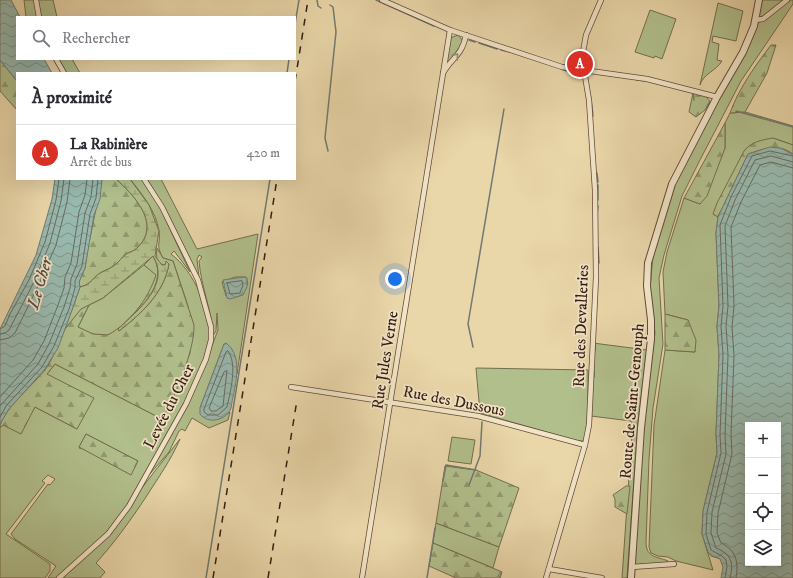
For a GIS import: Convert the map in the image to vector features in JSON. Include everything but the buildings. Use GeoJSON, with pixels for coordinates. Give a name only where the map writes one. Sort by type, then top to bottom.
{"type":"FeatureCollection","features":[{"type":"Feature","properties":{"kind":"street"},"geometry":{"type":"LineString","coordinates":[[36,0],[39,16]]}},
{"type":"Feature","properties":{"kind":"street"},"geometry":{"type":"LineString","coordinates":[[382,0],[450,30],[562,67],[647,79],[717,97]]}},
{"type":"Feature","properties":{"kind":"street","name":"Rue des Devalleries"},"geometry":{"type":"LineString","coordinates":[[546,578],[585,445],[589,418],[596,263],[594,161],[589,100],[582,69],[586,35],[601,0]]}},
{"type":"Feature","properties":{"kind":"street","name":"Route de Saint-Genouph"},"geometry":{"type":"LineString","coordinates":[[631,578],[640,428],[651,339],[651,320],[646,286],[648,263],[672,184],[717,97],[743,52],[755,20],[758,0]]}},
{"type":"Feature","properties":{"kind":"street"},"geometry":{"type":"LineString","coordinates":[[755,20],[763,19],[787,0]]}},
{"type":"Feature","properties":{"kind":"street","name":"Rue Jules Verne"},"geometry":{"type":"LineString","coordinates":[[362,578],[450,30]]}},
{"type":"Feature","properties":{"kind":"street","name":"Rue Jules Verne"},"geometry":{"type":"LineString","coordinates":[[442,74],[459,54],[466,35]]}},
{"type":"Feature","properties":{"kind":"street"},"geometry":{"type":"LineString","coordinates":[[57,60],[63,72]]}},
{"type":"Feature","properties":{"kind":"street","name":"Levée du Cher"},"geometry":{"type":"LineString","coordinates":[[59,578],[108,534],[129,506],[186,404],[206,359],[211,340],[212,327],[198,280],[166,215],[145,180]]}},
{"type":"Feature","properties":{"kind":"street","name":"Rue des Dussous"},"geometry":{"type":"LineString","coordinates":[[291,387],[478,416],[585,445]]}},
{"type":"Feature","properties":{"kind":"street"},"geometry":{"type":"LineString","coordinates":[[632,567],[674,564]]}},
{"type":"Feature","properties":{"kind":"street"},"geometry":{"type":"LineString","coordinates":[[549,569],[602,578]]}},
{"type":"Feature","properties":{"kind":"green space"},"geometry":{"type":"Polygon","coordinates":[[[24,0],[34,0],[38,16],[26,16],[24,0]]]}},
{"type":"Feature","properties":{"kind":"green space"},"geometry":{"type":"Polygon","coordinates":[[[38,0],[53,0],[57,16],[41,16],[38,0]]]}},
{"type":"Feature","properties":{"kind":"green space"},"geometry":{"type":"Polygon","coordinates":[[[761,0],[785,0],[763,16],[759,17],[761,0]]]}},
{"type":"Feature","properties":{"kind":"green space"},"geometry":{"type":"Polygon","coordinates":[[[788,0],[793,0],[793,4],[741,81],[682,196],[664,255],[659,278],[663,344],[653,408],[649,459],[646,543],[650,554],[668,561],[667,563],[637,565],[635,563],[643,425],[655,333],[650,289],[653,255],[674,184],[756,24],[771,15],[788,0]]]}},
{"type":"Feature","properties":{"kind":"green space"},"geometry":{"type":"Polygon","coordinates":[[[718,3],[743,11],[736,41],[713,36],[712,42],[719,44],[717,60],[722,61],[704,78],[700,85],[718,3]]]}},
{"type":"Feature","properties":{"kind":"green space"},"geometry":{"type":"Polygon","coordinates":[[[650,10],[676,19],[662,59],[635,52],[650,10]]]}},
{"type":"Feature","properties":{"kind":"green space"},"geometry":{"type":"Polygon","coordinates":[[[458,35],[463,41],[459,51],[446,64],[450,38],[458,35]]]}},
{"type":"Feature","properties":{"kind":"green space"},"geometry":{"type":"Polygon","coordinates":[[[771,45],[776,45],[767,73],[745,112],[730,113],[753,69],[771,45]]]}},
{"type":"Feature","properties":{"kind":"green space"},"geometry":{"type":"Polygon","coordinates":[[[0,60],[16,80],[16,109],[0,91],[0,60]]]}},
{"type":"Feature","properties":{"kind":"green space"},"geometry":{"type":"Polygon","coordinates":[[[59,60],[73,60],[79,72],[65,72],[59,60]]]}},
{"type":"Feature","properties":{"kind":"green space"},"geometry":{"type":"Polygon","coordinates":[[[693,93],[705,96],[710,102],[705,110],[696,117],[689,112],[693,93]]]}},
{"type":"Feature","properties":{"kind":"green space"},"geometry":{"type":"Polygon","coordinates":[[[745,112],[793,126],[793,145],[773,138],[713,214],[718,217],[716,233],[719,306],[717,326],[719,355],[716,434],[717,453],[703,511],[702,534],[713,570],[676,561],[668,557],[658,556],[651,553],[649,547],[654,425],[665,350],[695,352],[688,320],[665,314],[663,272],[667,252],[684,198],[700,204],[725,148],[725,123],[730,113],[745,112]]]}},
{"type":"Feature","properties":{"kind":"green space"},"geometry":{"type":"Polygon","coordinates":[[[725,123],[725,148],[707,196],[700,204],[684,198],[725,123]]]}},
{"type":"Feature","properties":{"kind":"green space"},"geometry":{"type":"Polygon","coordinates":[[[773,138],[793,145],[793,154],[782,149],[771,148],[748,154],[718,217],[713,214],[717,203],[744,151],[753,143],[773,138]]]}},
{"type":"Feature","properties":{"kind":"green space"},"geometry":{"type":"Polygon","coordinates":[[[102,180],[117,180],[138,202],[143,211],[147,230],[144,239],[136,249],[126,254],[115,265],[99,274],[88,284],[80,287],[79,282],[85,268],[102,180]]]}},
{"type":"Feature","properties":{"kind":"green space"},"geometry":{"type":"Polygon","coordinates":[[[117,180],[131,180],[149,205],[159,231],[155,256],[162,265],[165,265],[166,261],[169,264],[166,275],[157,293],[150,302],[119,331],[118,329],[142,306],[155,287],[158,277],[157,267],[153,256],[103,298],[81,309],[65,329],[80,287],[88,284],[99,274],[115,265],[126,254],[137,248],[144,239],[147,230],[143,211],[138,202],[117,180]]]}},
{"type":"Feature","properties":{"kind":"green space"},"geometry":{"type":"Polygon","coordinates":[[[131,180],[144,180],[154,195],[190,272],[174,251],[171,254],[187,271],[200,293],[208,317],[209,329],[207,352],[203,364],[192,388],[140,484],[117,520],[108,531],[56,578],[48,578],[56,566],[15,539],[11,534],[48,484],[50,485],[55,479],[48,475],[42,481],[45,483],[6,534],[50,564],[50,571],[45,578],[0,578],[0,428],[2,425],[29,417],[35,407],[77,429],[47,374],[55,364],[162,419],[168,408],[190,353],[188,306],[173,261],[163,258],[159,247],[159,231],[155,217],[144,197],[131,180]],[[86,434],[79,448],[138,461],[86,434]]]}},
{"type":"Feature","properties":{"kind":"green space"},"geometry":{"type":"Polygon","coordinates":[[[148,180],[162,180],[197,249],[258,234],[237,374],[234,354],[224,344],[200,408],[219,419],[230,412],[228,420],[209,428],[192,418],[185,431],[182,429],[179,431],[169,452],[149,475],[199,379],[218,330],[217,313],[216,331],[213,336],[211,317],[200,271],[199,261],[202,257],[199,255],[197,259],[199,277],[165,208],[148,180]],[[235,277],[222,282],[226,296],[248,284],[246,277],[235,277]]]}},
{"type":"Feature","properties":{"kind":"green space"},"geometry":{"type":"Polygon","coordinates":[[[157,248],[163,258],[173,261],[194,325],[188,359],[173,398],[162,419],[55,364],[47,374],[94,398],[77,429],[35,407],[21,434],[3,425],[0,428],[2,421],[12,406],[45,370],[68,324],[73,316],[80,310],[89,305],[78,327],[93,334],[108,335],[123,324],[118,329],[119,331],[143,310],[157,293],[162,284],[169,264],[164,265],[159,263],[157,248]]]}},
{"type":"Feature","properties":{"kind":"green space"},"geometry":{"type":"Polygon","coordinates":[[[153,256],[157,267],[157,277],[154,287],[149,297],[131,317],[138,309],[153,284],[156,275],[144,265],[153,256]]]}},
{"type":"Feature","properties":{"kind":"green space"},"geometry":{"type":"Polygon","coordinates":[[[144,265],[157,275],[147,297],[124,324],[107,335],[92,334],[78,327],[89,305],[103,298],[144,265]]]}},
{"type":"Feature","properties":{"kind":"green space"},"geometry":{"type":"Polygon","coordinates":[[[665,314],[688,320],[696,340],[695,352],[665,350],[665,314]]]}},
{"type":"Feature","properties":{"kind":"green space"},"geometry":{"type":"Polygon","coordinates":[[[593,343],[647,350],[638,422],[627,578],[622,578],[632,433],[631,421],[591,416],[593,343]]]}},
{"type":"Feature","properties":{"kind":"green space"},"geometry":{"type":"Polygon","coordinates":[[[476,368],[588,370],[588,414],[585,438],[583,441],[578,441],[480,413],[476,368]]]}},
{"type":"Feature","properties":{"kind":"green space"},"geometry":{"type":"Polygon","coordinates":[[[86,434],[138,461],[131,475],[79,447],[86,434]]]}},
{"type":"Feature","properties":{"kind":"green space"},"geometry":{"type":"Polygon","coordinates":[[[452,437],[475,440],[471,464],[448,461],[452,437]]]}},
{"type":"Feature","properties":{"kind":"green space"},"geometry":{"type":"Polygon","coordinates":[[[180,439],[160,476],[140,506],[96,563],[105,572],[100,578],[62,578],[95,548],[180,439]]]}},
{"type":"Feature","properties":{"kind":"green space"},"geometry":{"type":"Polygon","coordinates":[[[445,466],[476,470],[519,488],[499,547],[436,523],[445,466]]]}},
{"type":"Feature","properties":{"kind":"green space"},"geometry":{"type":"Polygon","coordinates":[[[626,486],[630,486],[627,514],[615,507],[615,499],[613,495],[626,486]]]}},
{"type":"Feature","properties":{"kind":"green space"},"geometry":{"type":"Polygon","coordinates":[[[436,523],[499,547],[493,568],[433,543],[436,523]]]}},
{"type":"Feature","properties":{"kind":"green space"},"geometry":{"type":"Polygon","coordinates":[[[433,543],[502,572],[500,578],[456,578],[429,566],[433,543]]]}},
{"type":"Feature","properties":{"kind":"water"},"geometry":{"type":"Polygon","coordinates":[[[0,0],[11,0],[19,16],[16,16],[16,60],[45,60],[51,72],[16,72],[16,80],[0,60],[0,0]]]}},
{"type":"Feature","properties":{"kind":"water"},"geometry":{"type":"Polygon","coordinates":[[[770,147],[780,148],[793,154],[793,578],[721,578],[723,567],[720,559],[711,556],[708,552],[702,534],[703,511],[717,453],[716,434],[719,355],[717,326],[719,306],[716,233],[718,217],[748,154],[770,147]]]}},
{"type":"Feature","properties":{"kind":"water","name":"Le Cher"},"geometry":{"type":"Polygon","coordinates":[[[55,180],[102,180],[100,199],[94,215],[85,268],[79,282],[80,287],[58,348],[45,369],[9,409],[0,424],[0,329],[36,255],[52,199],[55,180]]]}},
{"type":"Feature","properties":{"kind":"water"},"geometry":{"type":"Polygon","coordinates":[[[244,277],[247,278],[247,287],[243,295],[230,299],[227,298],[223,280],[244,277]]]}},
{"type":"Feature","properties":{"kind":"water"},"geometry":{"type":"Polygon","coordinates":[[[226,343],[232,349],[235,356],[237,365],[236,383],[229,412],[222,418],[212,420],[203,417],[200,414],[200,408],[224,344],[226,343]]]}},
{"type":"Feature","properties":{"kind":"waterway"},"geometry":{"type":"LineString","coordinates":[[296,18],[299,0]]}},
{"type":"Feature","properties":{"kind":"waterway"},"geometry":{"type":"LineString","coordinates":[[317,0],[318,6],[321,8]]}},
{"type":"Feature","properties":{"kind":"waterway"},"geometry":{"type":"LineString","coordinates":[[376,0],[434,26]]}},
{"type":"Feature","properties":{"kind":"waterway"},"geometry":{"type":"LineString","coordinates":[[328,151],[325,138],[336,32],[333,7],[330,5]]}},
{"type":"Feature","properties":{"kind":"waterway"},"geometry":{"type":"LineString","coordinates":[[469,40],[475,42]]}},
{"type":"Feature","properties":{"kind":"waterway"},"geometry":{"type":"LineString","coordinates":[[479,43],[497,49]]}},
{"type":"Feature","properties":{"kind":"waterway"},"geometry":{"type":"LineString","coordinates":[[501,50],[515,53]]}},
{"type":"Feature","properties":{"kind":"waterway"},"geometry":{"type":"LineString","coordinates":[[287,72],[289,60]]}},
{"type":"Feature","properties":{"kind":"waterway"},"geometry":{"type":"LineString","coordinates":[[561,69],[567,71]]}},
{"type":"Feature","properties":{"kind":"waterway"},"geometry":{"type":"LineString","coordinates":[[576,74],[581,75]]}},
{"type":"Feature","properties":{"kind":"waterway"},"geometry":{"type":"LineString","coordinates":[[637,80],[647,81]]}},
{"type":"Feature","properties":{"kind":"waterway"},"geometry":{"type":"LineString","coordinates":[[693,92],[694,100]]}},
{"type":"Feature","properties":{"kind":"waterway"},"geometry":{"type":"LineString","coordinates":[[591,99],[593,116]]}},
{"type":"Feature","properties":{"kind":"waterway"},"geometry":{"type":"LineString","coordinates":[[473,347],[468,324],[504,109]]}},
{"type":"Feature","properties":{"kind":"waterway"},"geometry":{"type":"LineString","coordinates":[[736,111],[793,127]]}},
{"type":"Feature","properties":{"kind":"waterway"},"geometry":{"type":"LineString","coordinates":[[597,173],[598,182]]}},
{"type":"Feature","properties":{"kind":"waterway"},"geometry":{"type":"LineString","coordinates":[[206,578],[270,180]]}},
{"type":"Feature","properties":{"kind":"waterway"},"geometry":{"type":"LineString","coordinates":[[598,185],[598,200]]}},
{"type":"Feature","properties":{"kind":"waterway"},"geometry":{"type":"LineString","coordinates":[[597,216],[598,206]]}},
{"type":"Feature","properties":{"kind":"waterway"},"geometry":{"type":"LineString","coordinates":[[598,247],[599,263]]}},
{"type":"Feature","properties":{"kind":"waterway"},"geometry":{"type":"LineString","coordinates":[[595,342],[595,350]]}},
{"type":"Feature","properties":{"kind":"waterway"},"geometry":{"type":"LineString","coordinates":[[594,371],[594,377]]}},
{"type":"Feature","properties":{"kind":"waterway"},"geometry":{"type":"LineString","coordinates":[[469,485],[480,456],[482,422]]}},
{"type":"Feature","properties":{"kind":"waterway"},"geometry":{"type":"LineString","coordinates":[[443,481],[446,465],[476,470]]}},
{"type":"Feature","properties":{"kind":"waterway"},"geometry":{"type":"LineString","coordinates":[[427,578],[435,528]]}},
{"type":"Feature","properties":{"kind":"railway"},"geometry":{"type":"LineString","coordinates":[[296,75],[308,0]]}},
{"type":"Feature","properties":{"kind":"railway"},"geometry":{"type":"LineString","coordinates":[[213,578],[277,180]]}},
{"type":"Feature","properties":{"kind":"railway"},"geometry":{"type":"LineString","coordinates":[[268,578],[297,400]]}},
{"type":"Feature","properties":{"kind":"place","name":"La Rabinière"},"geometry":{"type":"Point","coordinates":[580,64]}}]}
